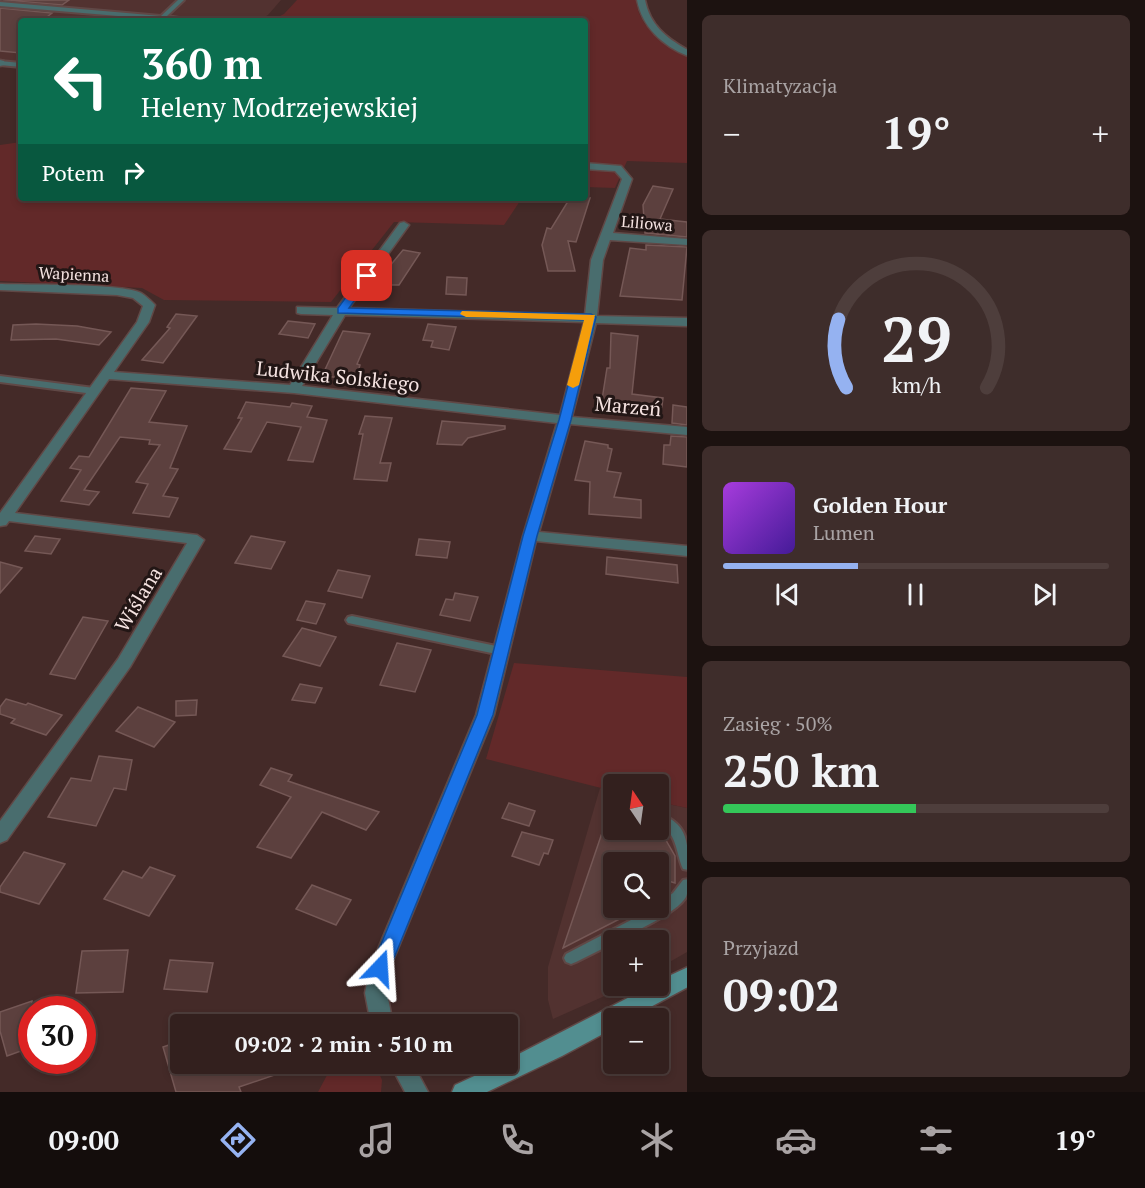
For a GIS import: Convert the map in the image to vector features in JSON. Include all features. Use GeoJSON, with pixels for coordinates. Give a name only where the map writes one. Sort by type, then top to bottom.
{"type":"FeatureCollection","features":[{"type":"Feature","properties":{"kind":"main road"},"geometry":{"type":"LineString","coordinates":[[463,1092],[574,1038],[687,976]]}},
{"type":"Feature","properties":{"kind":"street"},"geometry":{"type":"LineString","coordinates":[[640,0],[645,18],[655,32],[687,54]]}},
{"type":"Feature","properties":{"kind":"street"},"geometry":{"type":"LineString","coordinates":[[380,1014],[376,993],[380,968],[485,715],[530,536],[565,420],[591,317],[597,260],[625,189],[627,179],[618,168],[588,166]]}},
{"type":"Feature","properties":{"kind":"street"},"geometry":{"type":"LineString","coordinates":[[294,390],[341,311],[404,225]]}},
{"type":"Feature","properties":{"kind":"street","name":"Liliowa"},"geometry":{"type":"LineString","coordinates":[[605,236],[687,242]]}},
{"type":"Feature","properties":{"kind":"street","name":"Wapienna"},"geometry":{"type":"LineString","coordinates":[[0,287],[117,292],[145,299],[149,305],[149,311],[106,375]]}},
{"type":"Feature","properties":{"kind":"street"},"geometry":{"type":"LineString","coordinates":[[301,310],[591,317],[687,322]]}},
{"type":"Feature","properties":{"kind":"street"},"geometry":{"type":"LineString","coordinates":[[3,520],[106,375]]}},
{"type":"Feature","properties":{"kind":"street","name":"Ludwika Solskiego"},"geometry":{"type":"LineString","coordinates":[[106,375],[294,390],[565,420]]}},
{"type":"Feature","properties":{"kind":"street","name":"Marzeń"},"geometry":{"type":"LineString","coordinates":[[565,420],[687,431]]}},
{"type":"Feature","properties":{"kind":"street","name":"Wiślana"},"geometry":{"type":"LineString","coordinates":[[0,835],[124,663],[197,540],[3,520]]}},
{"type":"Feature","properties":{"kind":"street"},"geometry":{"type":"LineString","coordinates":[[530,536],[687,551]]}},
{"type":"Feature","properties":{"kind":"street"},"geometry":{"type":"LineString","coordinates":[[407,1074],[417,1092]]}},
{"type":"Feature","properties":{"kind":"lane"},"geometry":{"type":"LineString","coordinates":[[0,4],[162,18],[181,0]]}},
{"type":"Feature","properties":{"kind":"lane"},"geometry":{"type":"LineString","coordinates":[[0,63],[18,65]]}},
{"type":"Feature","properties":{"kind":"lane"},"geometry":{"type":"LineString","coordinates":[[0,379],[94,391]]}},
{"type":"Feature","properties":{"kind":"lane"},"geometry":{"type":"LineString","coordinates":[[352,620],[501,651]]}},
{"type":"Feature","properties":{"kind":"lane"},"geometry":{"type":"LineString","coordinates":[[669,823],[674,825],[685,849],[687,865]]}},
{"type":"Feature","properties":{"kind":"lane"},"geometry":{"type":"LineString","coordinates":[[571,958],[657,913],[678,897],[687,879]]}},
{"type":"Feature","properties":{"kind":"shaded area"},"geometry":{"type":"Polygon","coordinates":[[[0,0],[281,0],[268,15],[262,18],[18,18],[18,63],[0,61],[0,0]]]}},
{"type":"Feature","properties":{"kind":"shaded area"},"geometry":{"type":"Polygon","coordinates":[[[297,0],[636,0],[638,10],[647,27],[670,46],[687,56],[687,163],[627,161],[615,188],[588,187],[588,18],[276,18],[284,14],[297,0]]]}},
{"type":"Feature","properties":{"kind":"shaded area"},"geometry":{"type":"Polygon","coordinates":[[[18,142],[18,201],[520,201],[504,225],[394,222],[331,302],[164,300],[142,288],[0,281],[0,145],[18,142]]]}},
{"type":"Feature","properties":{"kind":"shaded area"},"geometry":{"type":"Polygon","coordinates":[[[514,663],[687,677],[687,808],[669,804],[669,774],[603,774],[603,788],[486,759],[514,663]]]}},
{"type":"Feature","properties":{"kind":"shaded area"},"geometry":{"type":"Polygon","coordinates":[[[600,788],[603,789],[603,840],[669,840],[669,804],[687,808],[687,952],[669,962],[669,930],[603,930],[605,996],[553,1019],[548,1000],[548,967],[600,788]]]}},
{"type":"Feature","properties":{"kind":"shaded area"},"geometry":{"type":"Polygon","coordinates":[[[328,1074],[379,1074],[382,1080],[381,1092],[318,1092],[328,1074]]]}},
{"type":"Feature","properties":{"kind":"building"},"geometry":{"type":"Polygon","coordinates":[[[3,0],[69,0],[62,5],[3,0]]]}},
{"type":"Feature","properties":{"kind":"building"},"geometry":{"type":"Polygon","coordinates":[[[0,8],[52,13],[46,18],[18,18],[18,53],[0,51],[0,8]]]}},
{"type":"Feature","properties":{"kind":"building"},"geometry":{"type":"Polygon","coordinates":[[[653,186],[673,189],[660,219],[687,222],[687,237],[645,233],[643,205],[653,186]]]}},
{"type":"Feature","properties":{"kind":"building"},"geometry":{"type":"Polygon","coordinates":[[[590,198],[576,242],[568,241],[575,271],[548,271],[542,245],[547,228],[551,229],[568,201],[588,201],[590,198]]]}},
{"type":"Feature","properties":{"kind":"building"},"geometry":{"type":"Polygon","coordinates":[[[646,245],[687,247],[682,300],[620,296],[630,248],[646,250],[646,245]]]}},
{"type":"Feature","properties":{"kind":"building"},"geometry":{"type":"Polygon","coordinates":[[[403,250],[420,253],[399,285],[388,285],[389,267],[403,250]]]}},
{"type":"Feature","properties":{"kind":"building"},"geometry":{"type":"Polygon","coordinates":[[[447,277],[467,278],[466,295],[446,294],[447,277]]]}},
{"type":"Feature","properties":{"kind":"building"},"geometry":{"type":"Polygon","coordinates":[[[176,314],[197,316],[163,363],[142,360],[170,328],[167,327],[176,314]]]}},
{"type":"Feature","properties":{"kind":"building"},"geometry":{"type":"Polygon","coordinates":[[[288,321],[315,324],[308,338],[279,334],[288,321]]]}},
{"type":"Feature","properties":{"kind":"building"},"geometry":{"type":"Polygon","coordinates":[[[428,324],[456,327],[449,350],[431,347],[433,341],[423,340],[428,324]]]}},
{"type":"Feature","properties":{"kind":"building"},"geometry":{"type":"Polygon","coordinates":[[[13,325],[77,326],[111,332],[99,345],[56,339],[11,340],[13,325]]]}},
{"type":"Feature","properties":{"kind":"building"},"geometry":{"type":"Polygon","coordinates":[[[343,331],[370,334],[357,364],[360,365],[356,379],[322,376],[343,331]]]}},
{"type":"Feature","properties":{"kind":"building"},"geometry":{"type":"Polygon","coordinates":[[[611,333],[638,336],[632,394],[663,398],[661,413],[601,406],[607,368],[610,368],[611,333]]]}},
{"type":"Feature","properties":{"kind":"building"},"geometry":{"type":"Polygon","coordinates":[[[131,388],[166,391],[149,422],[187,426],[170,468],[178,469],[163,496],[178,498],[169,517],[133,513],[148,484],[136,482],[160,445],[149,444],[150,440],[120,437],[84,490],[99,492],[89,505],[61,501],[81,470],[70,468],[79,456],[89,457],[131,388]]]}},
{"type":"Feature","properties":{"kind":"building"},"geometry":{"type":"Polygon","coordinates":[[[246,402],[290,407],[292,403],[312,406],[307,417],[327,420],[313,462],[288,460],[301,427],[267,422],[251,452],[224,449],[242,418],[238,418],[246,402]]]}},
{"type":"Feature","properties":{"kind":"building"},"geometry":{"type":"Polygon","coordinates":[[[673,405],[687,407],[687,425],[672,423],[673,405]]]}},
{"type":"Feature","properties":{"kind":"building"},"geometry":{"type":"Polygon","coordinates":[[[365,416],[392,418],[380,463],[391,463],[387,481],[354,479],[363,434],[359,434],[365,416]]]}},
{"type":"Feature","properties":{"kind":"building"},"geometry":{"type":"Polygon","coordinates":[[[442,421],[505,426],[505,429],[468,438],[462,445],[437,444],[442,421]]]}},
{"type":"Feature","properties":{"kind":"building"},"geometry":{"type":"Polygon","coordinates":[[[671,436],[687,437],[687,467],[663,464],[664,445],[670,445],[671,436]]]}},
{"type":"Feature","properties":{"kind":"building"},"geometry":{"type":"Polygon","coordinates":[[[585,441],[608,445],[608,448],[612,449],[607,471],[621,473],[614,497],[641,500],[641,518],[589,514],[590,482],[575,480],[585,441]]]}},
{"type":"Feature","properties":{"kind":"building"},"geometry":{"type":"Polygon","coordinates":[[[35,536],[60,539],[51,554],[25,551],[35,536]]]}},
{"type":"Feature","properties":{"kind":"building"},"geometry":{"type":"Polygon","coordinates":[[[251,536],[285,542],[271,569],[235,563],[251,536]]]}},
{"type":"Feature","properties":{"kind":"building"},"geometry":{"type":"Polygon","coordinates":[[[419,539],[450,542],[447,558],[416,555],[419,539]]]}},
{"type":"Feature","properties":{"kind":"building"},"geometry":{"type":"Polygon","coordinates":[[[607,557],[677,565],[678,583],[606,574],[607,557]]]}},
{"type":"Feature","properties":{"kind":"building"},"geometry":{"type":"Polygon","coordinates":[[[0,562],[22,568],[0,593],[0,562]]]}},
{"type":"Feature","properties":{"kind":"building"},"geometry":{"type":"Polygon","coordinates":[[[338,570],[370,576],[362,598],[328,591],[338,570]]]}},
{"type":"Feature","properties":{"kind":"building"},"geometry":{"type":"Polygon","coordinates":[[[455,593],[478,597],[470,621],[440,615],[446,599],[453,600],[455,593]]]}},
{"type":"Feature","properties":{"kind":"building"},"geometry":{"type":"Polygon","coordinates":[[[306,601],[325,604],[316,624],[297,620],[306,601]]]}},
{"type":"Feature","properties":{"kind":"building"},"geometry":{"type":"Polygon","coordinates":[[[83,617],[108,621],[75,679],[50,674],[83,617]]]}},
{"type":"Feature","properties":{"kind":"building"},"geometry":{"type":"Polygon","coordinates":[[[302,628],[336,637],[320,666],[283,656],[302,628]]]}},
{"type":"Feature","properties":{"kind":"building"},"geometry":{"type":"Polygon","coordinates":[[[397,643],[431,650],[415,692],[380,685],[397,643]]]}},
{"type":"Feature","properties":{"kind":"building"},"geometry":{"type":"Polygon","coordinates":[[[300,684],[322,688],[315,703],[292,700],[300,684]]]}},
{"type":"Feature","properties":{"kind":"building"},"geometry":{"type":"Polygon","coordinates":[[[6,699],[26,705],[28,703],[62,715],[46,735],[11,723],[15,719],[0,714],[0,707],[6,699]]]}},
{"type":"Feature","properties":{"kind":"building"},"geometry":{"type":"Polygon","coordinates":[[[197,700],[196,715],[176,716],[176,701],[197,700]]]}},
{"type":"Feature","properties":{"kind":"building"},"geometry":{"type":"Polygon","coordinates":[[[138,707],[175,722],[154,747],[116,731],[138,707]]]}},
{"type":"Feature","properties":{"kind":"building"},"geometry":{"type":"Polygon","coordinates":[[[99,756],[132,760],[126,790],[114,788],[96,826],[48,817],[71,778],[91,781],[99,756]]]}},
{"type":"Feature","properties":{"kind":"building"},"geometry":{"type":"Polygon","coordinates":[[[271,768],[292,775],[288,781],[379,812],[366,830],[322,812],[291,858],[257,847],[291,797],[260,785],[271,768]]]}},
{"type":"Feature","properties":{"kind":"building"},"geometry":{"type":"Polygon","coordinates":[[[509,803],[535,811],[529,826],[502,818],[509,803]]]}},
{"type":"Feature","properties":{"kind":"building"},"geometry":{"type":"Polygon","coordinates":[[[603,830],[603,840],[666,840],[675,856],[675,883],[669,881],[669,852],[603,852],[603,918],[622,918],[563,948],[603,830]]]}},
{"type":"Feature","properties":{"kind":"building"},"geometry":{"type":"Polygon","coordinates":[[[522,832],[553,840],[548,854],[544,853],[539,865],[512,856],[522,832]]]}},
{"type":"Feature","properties":{"kind":"building"},"geometry":{"type":"Polygon","coordinates":[[[24,852],[65,864],[39,904],[0,892],[0,887],[24,852]]]}},
{"type":"Feature","properties":{"kind":"building"},"geometry":{"type":"Polygon","coordinates":[[[150,867],[175,876],[149,916],[104,899],[123,871],[142,878],[150,867]]]}},
{"type":"Feature","properties":{"kind":"building"},"geometry":{"type":"Polygon","coordinates":[[[312,885],[351,900],[336,925],[296,909],[312,885]]]}},
{"type":"Feature","properties":{"kind":"building"},"geometry":{"type":"Polygon","coordinates":[[[128,950],[123,992],[76,993],[82,951],[128,950]]]}},
{"type":"Feature","properties":{"kind":"building"},"geometry":{"type":"Polygon","coordinates":[[[170,960],[213,963],[207,992],[164,989],[170,960]]]}},
{"type":"Feature","properties":{"kind":"building"},"geometry":{"type":"Polygon","coordinates":[[[18,1006],[18,1052],[7,1056],[0,1031],[0,1012],[18,1006]]]}},
{"type":"Feature","properties":{"kind":"building"},"geometry":{"type":"Polygon","coordinates":[[[170,1045],[170,1071],[163,1047],[170,1045]]]}},
{"type":"Feature","properties":{"kind":"building"},"geometry":{"type":"Polygon","coordinates":[[[171,1074],[277,1074],[239,1087],[241,1092],[176,1092],[171,1074]]]}},
{"type":"Feature","properties":{"kind":"slow traffic"},"geometry":{"type":"LineString","coordinates":[[466,314],[591,317],[573,385]]}},
{"type":"Feature","properties":{"kind":"route"},"geometry":{"type":"LineString","coordinates":[[367,276],[341,311],[591,317],[565,420],[530,536],[485,715],[380,968]]}}]}
